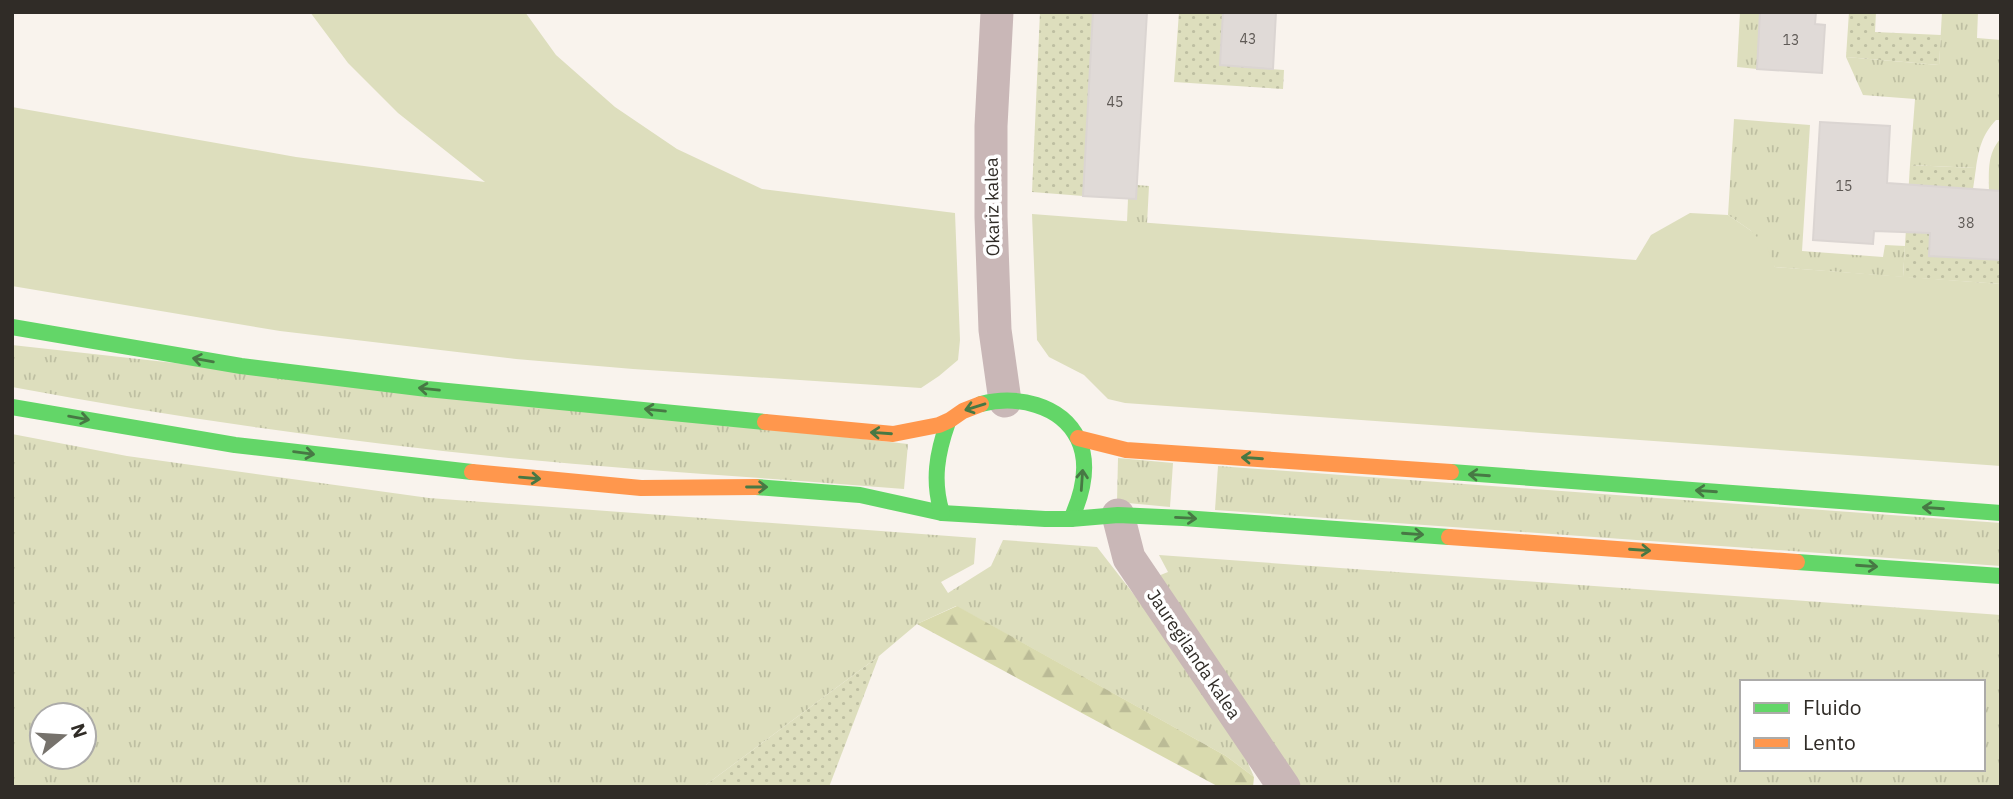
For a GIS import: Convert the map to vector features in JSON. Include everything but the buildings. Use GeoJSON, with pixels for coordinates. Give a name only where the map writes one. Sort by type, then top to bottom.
{"type":"FeatureCollection","features":[{"type":"Feature","properties":{"kind":"main road"},"geometry":{"type":"LineString","coordinates":[[12,327],[241,366],[427,389],[893,434],[919,431],[948,422],[963,411],[981,405],[1005,401],[1035,404],[1057,413],[1078,438],[1083,460],[1083,483],[1079,504],[1070,519]]}},
{"type":"Feature","properties":{"kind":"main road"},"geometry":{"type":"LineString","coordinates":[[12,407],[235,445],[427,468],[641,488],[766,487],[883,499],[942,513],[1070,519],[1118,515],[1197,519],[2001,576]]}},
{"type":"Feature","properties":{"kind":"main road"},"geometry":{"type":"LineString","coordinates":[[942,513],[937,499],[937,450],[948,422]]}},
{"type":"Feature","properties":{"kind":"main road"},"geometry":{"type":"LineString","coordinates":[[1078,438],[1126,450],[2001,513]]}},
{"type":"Feature","properties":{"kind":"street","name":"Okariz kalea"},"geometry":{"type":"LineString","coordinates":[[997,12],[991,126],[991,217],[995,330],[1005,401]]}},
{"type":"Feature","properties":{"kind":"street","name":"Jauregilanda kalea"},"geometry":{"type":"LineString","coordinates":[[1118,515],[1129,558],[1284,787]]}},
{"type":"Feature","properties":{"kind":"green space"},"geometry":{"type":"Polygon","coordinates":[[[310,12],[525,12],[556,55],[615,107],[677,149],[762,189],[955,213],[960,340],[958,360],[921,388],[633,369],[516,359],[280,331],[12,286],[12,107],[296,157],[485,182],[398,113],[348,63],[310,12]]]}},
{"type":"Feature","properties":{"kind":"green space"},"geometry":{"type":"Polygon","coordinates":[[[1040,12],[1093,12],[1083,196],[1032,192],[1040,12]]]}},
{"type":"Feature","properties":{"kind":"green space"},"geometry":{"type":"Polygon","coordinates":[[[1179,12],[1223,12],[1220,65],[1284,70],[1283,89],[1174,82],[1179,12]]]}},
{"type":"Feature","properties":{"kind":"green space"},"geometry":{"type":"Polygon","coordinates":[[[1740,12],[1760,12],[1757,69],[1737,67],[1740,12]]]}},
{"type":"Feature","properties":{"kind":"green space"},"geometry":{"type":"Polygon","coordinates":[[[1849,12],[1876,12],[1875,32],[1941,35],[1939,65],[1846,57],[1849,12]]]}},
{"type":"Feature","properties":{"kind":"green space"},"geometry":{"type":"Polygon","coordinates":[[[1942,12],[1978,12],[1977,38],[2001,40],[2001,120],[1996,120],[1984,137],[1976,168],[1910,165],[1915,99],[1863,95],[1846,57],[1939,65],[1942,12]]]}},
{"type":"Feature","properties":{"kind":"green space"},"geometry":{"type":"Polygon","coordinates":[[[1734,119],[1810,125],[1802,251],[1883,257],[1885,245],[1905,246],[1903,277],[1775,267],[1750,230],[1728,215],[1734,119]]]}},
{"type":"Feature","properties":{"kind":"green space"},"geometry":{"type":"Polygon","coordinates":[[[2001,138],[2001,191],[1989,190],[1991,156],[2001,138]]]}},
{"type":"Feature","properties":{"kind":"green space"},"geometry":{"type":"Polygon","coordinates":[[[1910,165],[1976,168],[1973,189],[1933,187],[1929,255],[2001,260],[2001,284],[1903,277],[1910,165]]]}},
{"type":"Feature","properties":{"kind":"green space"},"geometry":{"type":"Polygon","coordinates":[[[1137,185],[1149,186],[1147,224],[1127,222],[1128,199],[1136,199],[1137,185]]]}},
{"type":"Feature","properties":{"kind":"green space"},"geometry":{"type":"Polygon","coordinates":[[[1690,213],[1728,215],[1750,230],[1767,247],[1775,267],[2001,284],[2001,466],[1125,403],[1108,399],[1084,375],[1049,357],[1037,340],[1032,214],[1636,260],[1651,235],[1690,213]]]}},
{"type":"Feature","properties":{"kind":"green space"},"geometry":{"type":"Polygon","coordinates":[[[12,345],[908,444],[904,489],[509,458],[322,436],[135,409],[12,387],[12,345]]]}},
{"type":"Feature","properties":{"kind":"green space"},"geometry":{"type":"Polygon","coordinates":[[[12,434],[127,456],[429,498],[976,538],[974,564],[941,582],[948,593],[991,566],[1003,540],[1097,547],[1235,733],[1254,777],[1226,756],[956,606],[917,624],[879,656],[703,787],[12,787],[12,434]]]}},
{"type":"Feature","properties":{"kind":"green space"},"geometry":{"type":"Polygon","coordinates":[[[1118,458],[1173,463],[1170,507],[1117,502],[1118,458]]]}},
{"type":"Feature","properties":{"kind":"green space"},"geometry":{"type":"Polygon","coordinates":[[[1218,466],[2001,523],[2001,566],[1215,510],[1218,466]]]}},
{"type":"Feature","properties":{"kind":"green space"},"geometry":{"type":"Polygon","coordinates":[[[1159,555],[2001,615],[2001,787],[1298,787],[1158,576],[1168,572],[1159,555]]]}},
{"type":"Feature","properties":{"kind":"green space"},"geometry":{"type":"Polygon","coordinates":[[[957,606],[1226,756],[1254,777],[1253,787],[1219,787],[917,624],[957,606]]]}},
{"type":"Feature","properties":{"kind":"green space"},"geometry":{"type":"Polygon","coordinates":[[[879,656],[829,787],[703,787],[879,656]]]}},
{"type":"Feature","properties":{"kind":"traffic: fast"},"geometry":{"type":"LineString","coordinates":[[12,327],[241,366],[427,389],[765,422]]}},
{"type":"Feature","properties":{"kind":"traffic: fast"},"geometry":{"type":"LineString","coordinates":[[981,404],[1009,401],[1036,405],[1049,410],[1070,427],[1078,439],[1084,459],[1081,490],[1071,519]]}},
{"type":"Feature","properties":{"kind":"traffic: fast"},"geometry":{"type":"LineString","coordinates":[[12,407],[235,445],[472,472]]}},
{"type":"Feature","properties":{"kind":"traffic: fast"},"geometry":{"type":"LineString","coordinates":[[942,513],[937,490],[937,467],[948,422]]}},
{"type":"Feature","properties":{"kind":"traffic: fast"},"geometry":{"type":"LineString","coordinates":[[1451,472],[2001,513]]}},
{"type":"Feature","properties":{"kind":"traffic: fast"},"geometry":{"type":"LineString","coordinates":[[756,487],[860,495],[942,513],[1045,519],[1118,515],[1183,518],[1449,537]]}},
{"type":"Feature","properties":{"kind":"traffic: fast"},"geometry":{"type":"LineString","coordinates":[[1797,562],[2001,576]]}},
{"type":"Feature","properties":{"kind":"traffic: slow"},"geometry":{"type":"LineString","coordinates":[[765,422],[893,434],[939,425],[981,404]]}},
{"type":"Feature","properties":{"kind":"traffic: slow"},"geometry":{"type":"LineString","coordinates":[[1078,438],[1126,450],[1451,472]]}},
{"type":"Feature","properties":{"kind":"traffic: slow"},"geometry":{"type":"LineString","coordinates":[[472,472],[641,488],[756,487]]}},
{"type":"Feature","properties":{"kind":"traffic: slow"},"geometry":{"type":"LineString","coordinates":[[1449,537],[1797,562]]}}]}
